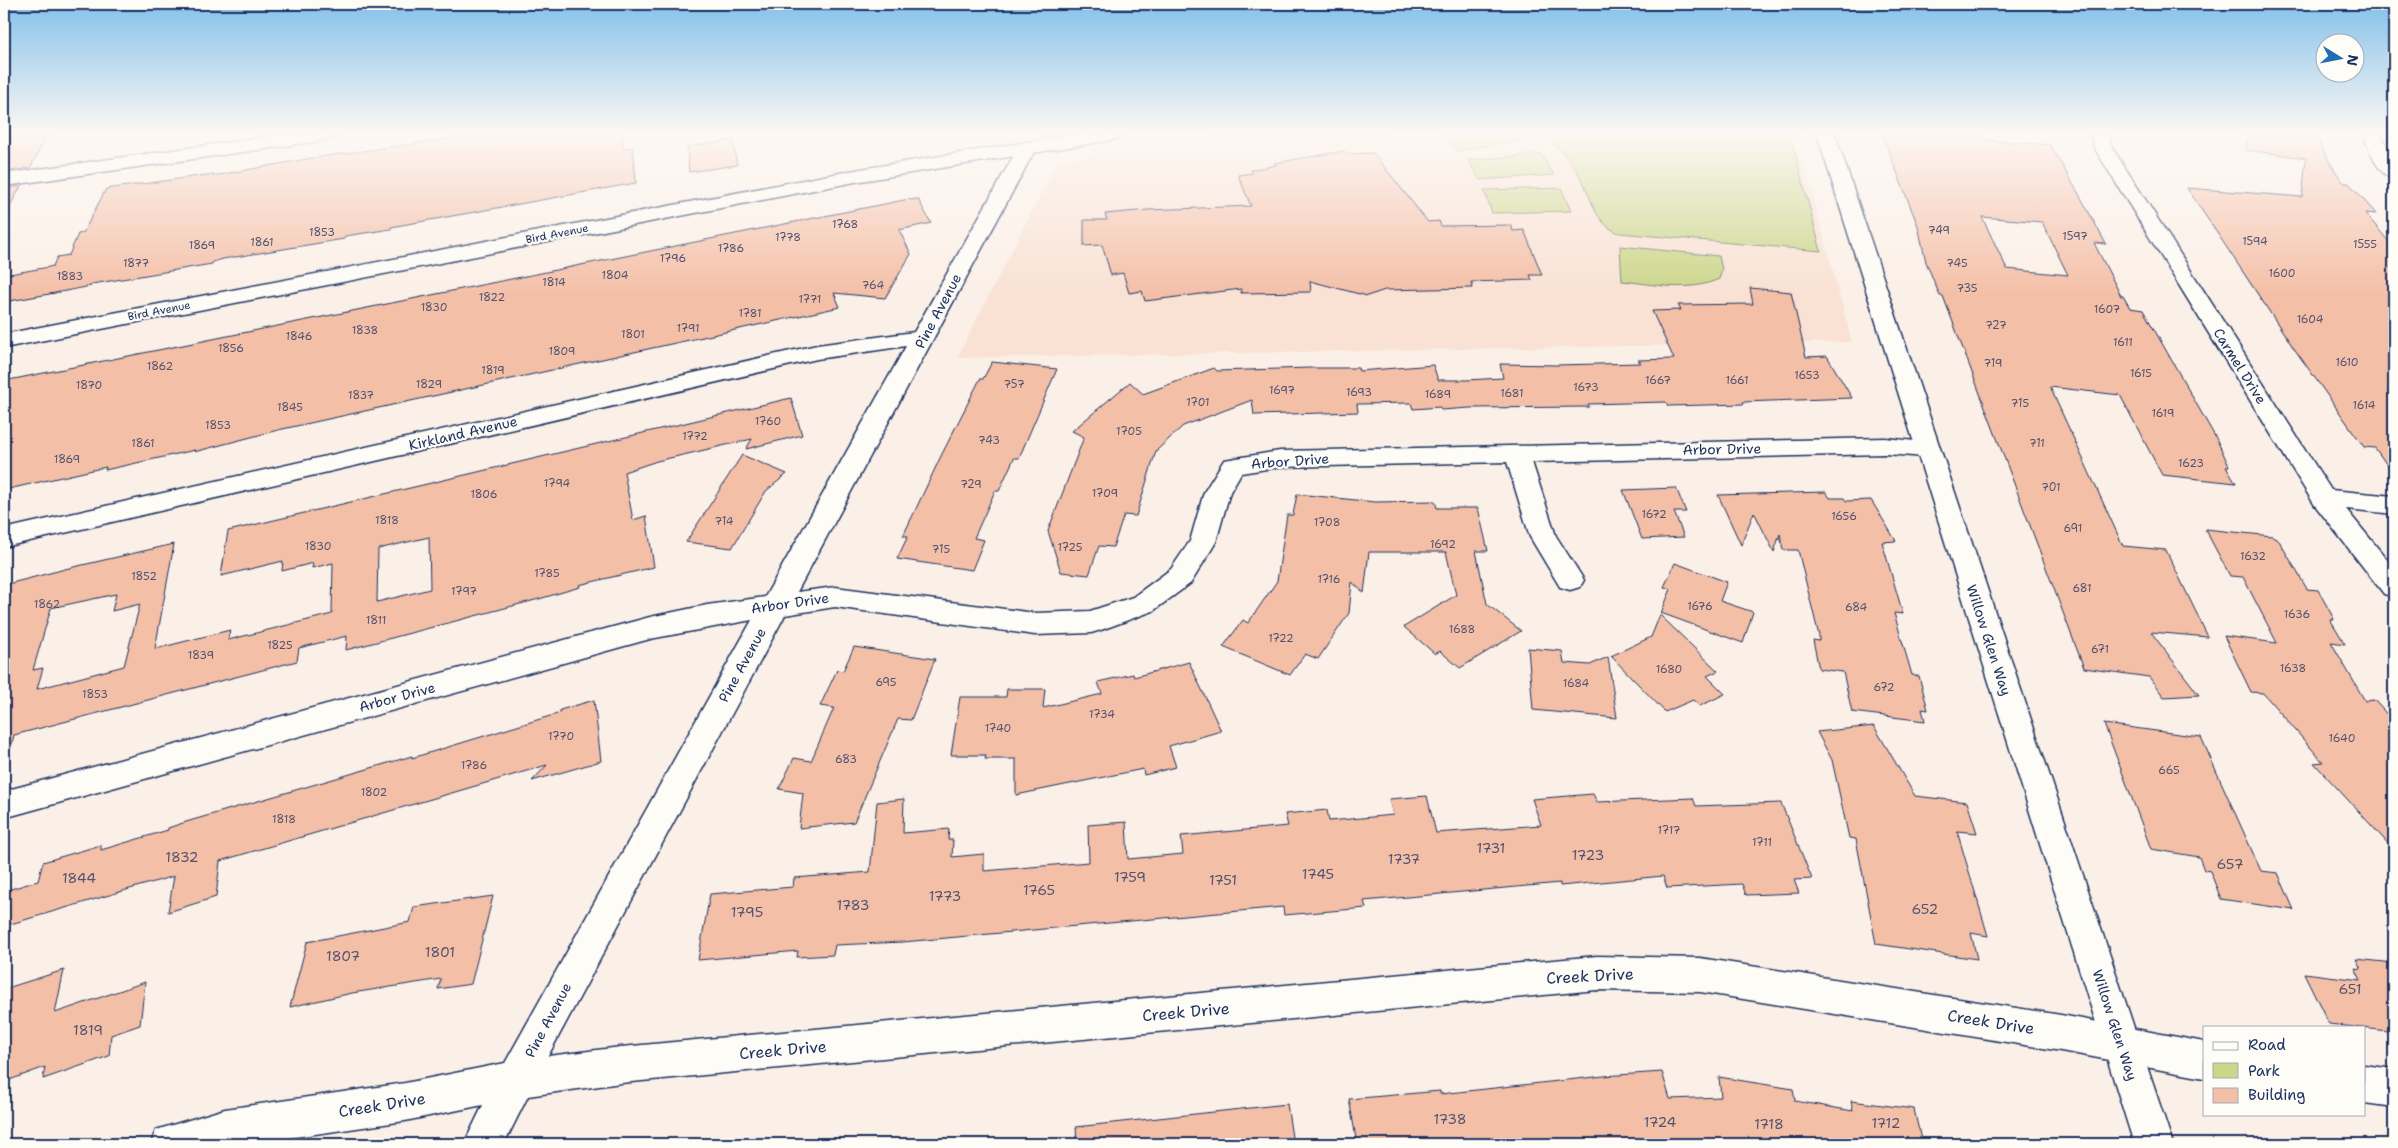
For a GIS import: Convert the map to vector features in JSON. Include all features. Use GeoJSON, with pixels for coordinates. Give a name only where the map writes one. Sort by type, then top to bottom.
{"type":"FeatureCollection","features":[{"type":"Feature","properties":{"kind":"street","name":"Bird Avenue"},"geometry":{"type":"LineString","coordinates":[[4,341],[795,188]]}},
{"type":"Feature","properties":{"kind":"street","name":"Pine Avenue"},"geometry":{"type":"LineString","coordinates":[[483,1144],[517,1078],[924,337],[1003,188]]}},
{"type":"Feature","properties":{"kind":"street","name":"Willow Glen Way"},"geometry":{"type":"LineString","coordinates":[[1843,188],[2154,1144]]}},
{"type":"Feature","properties":{"kind":"street","name":"Carmel Drive"},"geometry":{"type":"LineString","coordinates":[[2128,188],[2323,498],[2394,588]]}},
{"type":"Feature","properties":{"kind":"street","name":"Kirkland Avenue"},"geometry":{"type":"LineString","coordinates":[[4,538],[817,352],[924,337]]}},
{"type":"Feature","properties":{"kind":"street","name":"Arbor Drive"},"geometry":{"type":"LineString","coordinates":[[4,804],[650,628],[776,605],[835,596],[1035,624],[1091,622],[1142,604],[1182,576],[1203,542],[1217,492],[1233,466],[1280,459],[1885,446],[1927,449]]}},
{"type":"Feature","properties":{"kind":"street"},"geometry":{"type":"LineString","coordinates":[[1517,454],[1543,537],[1570,580]]}},
{"type":"Feature","properties":{"kind":"street"},"geometry":{"type":"LineString","coordinates":[[2323,498],[2394,505]]}},
{"type":"Feature","properties":{"kind":"street","name":"Creek Drive"},"geometry":{"type":"LineString","coordinates":[[170,1144],[225,1128],[404,1102],[517,1078],[631,1064],[1597,973],[1700,975],[2203,1060]]}},
{"type":"Feature","properties":{"kind":"street"},"geometry":{"type":"LineString","coordinates":[[2366,1084],[2394,1088]]}},
{"type":"Feature","properties":{"kind":"shaded area"},"geometry":{"type":"Polygon","coordinates":[[[1044,188],[1810,188],[1852,342],[957,358],[1044,188]]]}},
{"type":"Feature","properties":{"kind":"green space"},"geometry":{"type":"Polygon","coordinates":[[[1561,188],[1571,211],[1492,213],[1484,190],[1561,188]]]}},
{"type":"Feature","properties":{"kind":"green space"},"geometry":{"type":"Polygon","coordinates":[[[1586,188],[1804,188],[1821,251],[1619,233],[1603,222],[1586,188]]]}},
{"type":"Feature","properties":{"kind":"green space"},"geometry":{"type":"Polygon","coordinates":[[[1620,246],[1719,256],[1722,270],[1719,279],[1695,286],[1683,287],[1622,281],[1620,246]]]}},
{"type":"Feature","properties":{"kind":"building"},"geometry":{"type":"Polygon","coordinates":[[[4,188],[20,188],[4,217],[4,188]]]}},
{"type":"Feature","properties":{"kind":"building"},"geometry":{"type":"Polygon","coordinates":[[[611,188],[391,227],[391,229],[345,236],[344,239],[223,259],[212,264],[92,284],[91,286],[4,302],[4,275],[53,266],[57,257],[69,255],[78,234],[83,233],[106,189],[611,188]]]}},
{"type":"Feature","properties":{"kind":"building"},"geometry":{"type":"Polygon","coordinates":[[[1243,188],[1401,188],[1428,222],[1439,221],[1441,226],[1511,225],[1513,231],[1524,230],[1542,275],[1530,275],[1532,280],[1471,282],[1473,288],[1385,290],[1367,296],[1310,281],[1311,292],[1241,293],[1241,289],[1145,301],[1142,291],[1129,293],[1123,273],[1111,275],[1102,245],[1084,246],[1084,220],[1107,220],[1105,214],[1148,210],[1251,206],[1243,188]]]}},
{"type":"Feature","properties":{"kind":"building"},"geometry":{"type":"Polygon","coordinates":[[[1903,188],[2075,188],[2106,244],[2094,243],[2121,296],[2123,296],[2130,308],[2143,310],[2217,440],[2229,466],[2226,466],[2236,483],[2162,475],[2120,395],[2050,387],[2123,546],[2166,550],[2208,637],[2151,632],[2199,695],[2164,697],[2149,677],[2084,668],[1943,296],[1940,296],[1926,262],[1918,226],[1903,188]],[[1982,217],[2007,269],[2068,275],[2042,222],[1982,217]]]}},
{"type":"Feature","properties":{"kind":"building"},"geometry":{"type":"Polygon","coordinates":[[[2187,188],[2302,197],[2303,188],[2353,188],[2376,214],[2365,213],[2394,248],[2394,475],[2375,448],[2364,447],[2293,347],[2187,188]]]}},
{"type":"Feature","properties":{"kind":"building"},"geometry":{"type":"Polygon","coordinates":[[[909,199],[918,199],[931,223],[899,230],[911,254],[885,298],[834,293],[840,307],[278,430],[194,452],[195,450],[105,470],[106,467],[4,490],[4,381],[909,199]]]}},
{"type":"Feature","properties":{"kind":"building"},"geometry":{"type":"Polygon","coordinates":[[[1750,288],[1791,292],[1806,357],[1827,356],[1852,398],[1743,402],[1744,404],[1668,406],[1666,402],[1588,404],[1589,407],[1441,410],[1440,407],[1413,409],[1411,403],[1357,404],[1358,412],[1254,415],[1252,400],[1183,426],[1156,451],[1136,516],[1124,515],[1113,547],[1099,546],[1089,575],[1061,572],[1048,531],[1084,437],[1072,431],[1130,382],[1143,394],[1214,368],[1217,371],[1358,368],[1359,371],[1433,365],[1438,380],[1466,380],[1503,378],[1500,364],[1641,363],[1638,360],[1674,359],[1652,311],[1681,310],[1678,305],[1753,304],[1750,288]]]}},
{"type":"Feature","properties":{"kind":"building"},"geometry":{"type":"Polygon","coordinates":[[[992,362],[1057,369],[1019,458],[1014,458],[999,491],[995,491],[974,538],[984,540],[972,570],[897,559],[908,536],[903,536],[941,456],[980,379],[983,379],[992,362]]]}},
{"type":"Feature","properties":{"kind":"building"},"geometry":{"type":"Polygon","coordinates":[[[791,398],[802,435],[746,449],[752,439],[657,461],[624,472],[633,520],[646,516],[654,567],[579,585],[580,587],[539,599],[346,650],[347,636],[299,648],[297,661],[14,735],[11,747],[4,746],[4,585],[174,544],[155,649],[230,630],[228,640],[332,614],[333,563],[312,568],[313,563],[282,571],[283,561],[221,576],[228,531],[791,398]],[[429,537],[378,549],[377,602],[430,589],[429,537]],[[116,594],[51,608],[33,670],[43,668],[37,689],[124,666],[140,604],[112,611],[116,594]]]}},
{"type":"Feature","properties":{"kind":"building"},"geometry":{"type":"Polygon","coordinates":[[[742,455],[787,474],[766,491],[732,548],[686,542],[742,455]]]}},
{"type":"Feature","properties":{"kind":"building"},"geometry":{"type":"Polygon","coordinates":[[[1676,488],[1686,512],[1674,512],[1684,537],[1642,539],[1623,490],[1676,488]]]}},
{"type":"Feature","properties":{"kind":"building"},"geometry":{"type":"Polygon","coordinates":[[[1826,492],[1830,498],[1844,498],[1846,501],[1871,500],[1896,541],[1882,542],[1903,614],[1894,613],[1912,675],[1919,676],[1928,710],[1922,709],[1925,721],[1852,712],[1843,672],[1819,669],[1813,640],[1819,641],[1819,636],[1798,550],[1783,550],[1780,534],[1774,552],[1754,512],[1741,545],[1718,495],[1826,492]]]}},
{"type":"Feature","properties":{"kind":"building"},"geometry":{"type":"Polygon","coordinates":[[[1297,494],[1375,502],[1435,501],[1437,508],[1478,508],[1488,551],[1476,551],[1487,604],[1521,631],[1460,668],[1440,651],[1435,654],[1404,627],[1456,595],[1446,552],[1369,552],[1364,593],[1352,582],[1349,613],[1318,659],[1305,654],[1290,675],[1223,647],[1243,620],[1248,623],[1277,581],[1287,515],[1293,515],[1297,494]]]}},
{"type":"Feature","properties":{"kind":"building"},"geometry":{"type":"Polygon","coordinates":[[[2205,529],[2272,536],[2278,539],[2307,589],[2318,590],[2334,619],[2330,619],[2345,644],[2331,642],[2365,701],[2374,700],[2394,722],[2394,850],[2314,763],[2323,762],[2263,693],[2251,692],[2224,636],[2277,643],[2243,577],[2230,576],[2205,529]]]}},
{"type":"Feature","properties":{"kind":"building"},"geometry":{"type":"Polygon","coordinates":[[[1675,563],[1727,582],[1720,601],[1753,612],[1743,643],[1661,613],[1671,589],[1664,587],[1675,563]]]}},
{"type":"Feature","properties":{"kind":"building"},"geometry":{"type":"Polygon","coordinates":[[[1660,615],[1718,671],[1707,676],[1725,694],[1700,706],[1693,700],[1665,712],[1611,656],[1651,637],[1660,615]]]}},
{"type":"Feature","properties":{"kind":"building"},"geometry":{"type":"Polygon","coordinates":[[[854,647],[935,659],[911,720],[898,719],[854,822],[799,828],[803,793],[779,789],[794,758],[811,761],[834,708],[820,706],[837,670],[843,671],[854,647]]]}},
{"type":"Feature","properties":{"kind":"building"},"geometry":{"type":"Polygon","coordinates":[[[1528,648],[1562,651],[1564,663],[1590,665],[1608,657],[1617,718],[1533,710],[1528,648]]]}},
{"type":"Feature","properties":{"kind":"building"},"geometry":{"type":"Polygon","coordinates":[[[1189,662],[1221,731],[1169,746],[1176,767],[1144,775],[1143,769],[1016,795],[1016,759],[985,759],[986,755],[951,755],[960,697],[1006,697],[1007,689],[1045,689],[1043,708],[1102,694],[1098,682],[1133,674],[1134,677],[1189,662]]]}},
{"type":"Feature","properties":{"kind":"building"},"geometry":{"type":"Polygon","coordinates":[[[594,700],[601,761],[532,781],[547,765],[220,861],[216,897],[168,912],[174,876],[4,926],[4,891],[38,881],[43,862],[101,845],[101,850],[168,830],[168,828],[186,822],[412,756],[412,758],[560,713],[560,710],[594,700]]]}},
{"type":"Feature","properties":{"kind":"building"},"geometry":{"type":"Polygon","coordinates":[[[2104,724],[2201,737],[2261,871],[2278,873],[2294,910],[2221,899],[2210,871],[2204,870],[2199,857],[2151,849],[2104,724]]]}},
{"type":"Feature","properties":{"kind":"building"},"geometry":{"type":"Polygon","coordinates":[[[1874,726],[1915,796],[1967,802],[1977,833],[1957,831],[1988,936],[1971,933],[1977,959],[1876,944],[1856,839],[1849,838],[1832,760],[1817,732],[1874,726]]]}},
{"type":"Feature","properties":{"kind":"building"},"geometry":{"type":"Polygon","coordinates":[[[1593,794],[1597,802],[1693,798],[1696,806],[1781,803],[1812,879],[1794,880],[1799,893],[1746,895],[1742,884],[1667,888],[1663,876],[1560,886],[1560,883],[1364,901],[1366,908],[1284,915],[1283,907],[903,942],[835,945],[833,955],[797,957],[798,951],[698,960],[710,894],[793,887],[794,878],[870,872],[877,802],[904,799],[903,833],[949,829],[948,840],[953,840],[952,857],[984,854],[984,871],[1089,862],[1088,825],[1126,822],[1128,859],[1183,854],[1181,836],[1288,826],[1285,814],[1327,810],[1329,821],[1393,815],[1389,799],[1427,796],[1436,833],[1541,825],[1532,799],[1593,794]]]}},
{"type":"Feature","properties":{"kind":"building"},"geometry":{"type":"Polygon","coordinates":[[[493,896],[471,984],[438,989],[441,979],[352,993],[290,1007],[307,942],[410,922],[414,907],[493,896]]]}},
{"type":"Feature","properties":{"kind":"building"},"geometry":{"type":"Polygon","coordinates":[[[2356,959],[2394,963],[2394,1042],[2388,1031],[2366,1028],[2366,1026],[2329,1024],[2304,973],[2361,980],[2355,968],[2361,969],[2356,959]]]}},
{"type":"Feature","properties":{"kind":"building"},"geometry":{"type":"Polygon","coordinates":[[[64,970],[55,1013],[145,982],[140,1025],[111,1035],[109,1056],[43,1079],[45,1067],[4,1082],[4,989],[64,970]]]}},
{"type":"Feature","properties":{"kind":"building"},"geometry":{"type":"Polygon","coordinates":[[[1662,1072],[1670,1099],[1721,1097],[1719,1077],[1793,1089],[1795,1101],[1853,1111],[1851,1101],[1914,1109],[1922,1144],[1357,1144],[1349,1099],[1440,1091],[1440,1094],[1604,1076],[1662,1072]]]}},
{"type":"Feature","properties":{"kind":"building"},"geometry":{"type":"Polygon","coordinates":[[[1287,1104],[1293,1144],[1077,1144],[1076,1127],[1287,1104]]]}}]}
